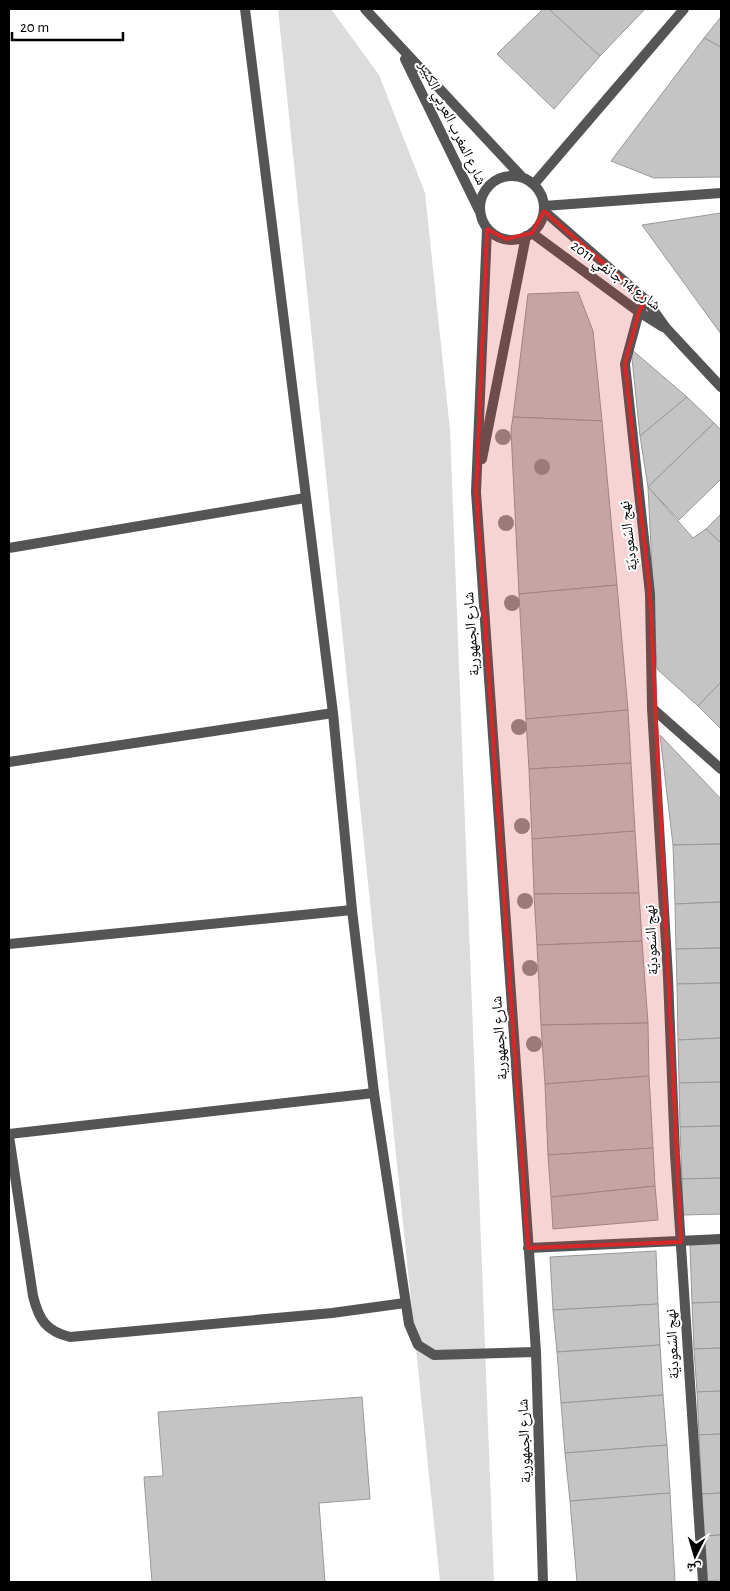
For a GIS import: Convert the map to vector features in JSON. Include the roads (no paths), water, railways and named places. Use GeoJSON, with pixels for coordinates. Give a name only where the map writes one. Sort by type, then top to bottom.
{"type":"FeatureCollection","features":[{"type":"Feature","properties":{"kind":"street"},"geometry":{"type":"LineString","coordinates":[[245,9],[305,498],[334,713],[352,910],[374,1093],[409,1324],[418,1345],[434,1355],[536,1352]]}},
{"type":"Feature","properties":{"kind":"street","name":"شارع المغرب العربي الكبير"},"geometry":{"type":"LineString","coordinates":[[365,9],[400,49],[521,176]]}},
{"type":"Feature","properties":{"kind":"street"},"geometry":{"type":"LineString","coordinates":[[534,184],[684,9]]}},
{"type":"Feature","properties":{"kind":"street","name":"شارع المغرب العربي الكبير"},"geometry":{"type":"LineString","coordinates":[[400,49],[479,211]]}},
{"type":"Feature","properties":{"kind":"street"},"geometry":{"type":"LineString","coordinates":[[521,176],[534,184],[541,194],[544,208],[541,223],[529,234],[516,240],[506,240],[487,229],[479,211],[484,190],[491,183],[500,178],[521,176]]}},
{"type":"Feature","properties":{"kind":"street"},"geometry":{"type":"LineString","coordinates":[[544,208],[721,193]]}},
{"type":"Feature","properties":{"kind":"street","name":"شارع 14 جانفي 2011"},"geometry":{"type":"LineString","coordinates":[[544,208],[646,300],[666,328]]}},
{"type":"Feature","properties":{"kind":"street","name":"شارع الجمهورية"},"geometry":{"type":"LineString","coordinates":[[487,229],[476,492],[536,1352],[544,1582]]}},
{"type":"Feature","properties":{"kind":"street","name":"شارع 14 جانفي 2011"},"geometry":{"type":"LineString","coordinates":[[529,234],[639,312],[666,328]]}},
{"type":"Feature","properties":{"kind":"street","name":"شارع الجمهورية"},"geometry":{"type":"LineString","coordinates":[[476,492],[529,234]]}},
{"type":"Feature","properties":{"kind":"street","name":"نهج السّعوديّة"},"geometry":{"type":"LineString","coordinates":[[646,300],[639,312],[625,364],[650,594],[652,708],[681,1242],[703,1582]]}},
{"type":"Feature","properties":{"kind":"street"},"geometry":{"type":"LineString","coordinates":[[666,328],[721,387]]}},
{"type":"Feature","properties":{"kind":"street"},"geometry":{"type":"LineString","coordinates":[[9,548],[305,498]]}},
{"type":"Feature","properties":{"kind":"street"},"geometry":{"type":"LineString","coordinates":[[652,708],[721,769]]}},
{"type":"Feature","properties":{"kind":"street"},"geometry":{"type":"LineString","coordinates":[[9,762],[334,713]]}},
{"type":"Feature","properties":{"kind":"street"},"geometry":{"type":"LineString","coordinates":[[9,944],[352,910]]}},
{"type":"Feature","properties":{"kind":"street"},"geometry":{"type":"LineString","coordinates":[[374,1093],[9,1135],[35,1306],[43,1324],[56,1334],[70,1338],[332,1313],[405,1303]]}},
{"type":"Feature","properties":{"kind":"street"},"geometry":{"type":"LineString","coordinates":[[528,1248],[721,1239]]}}]}
